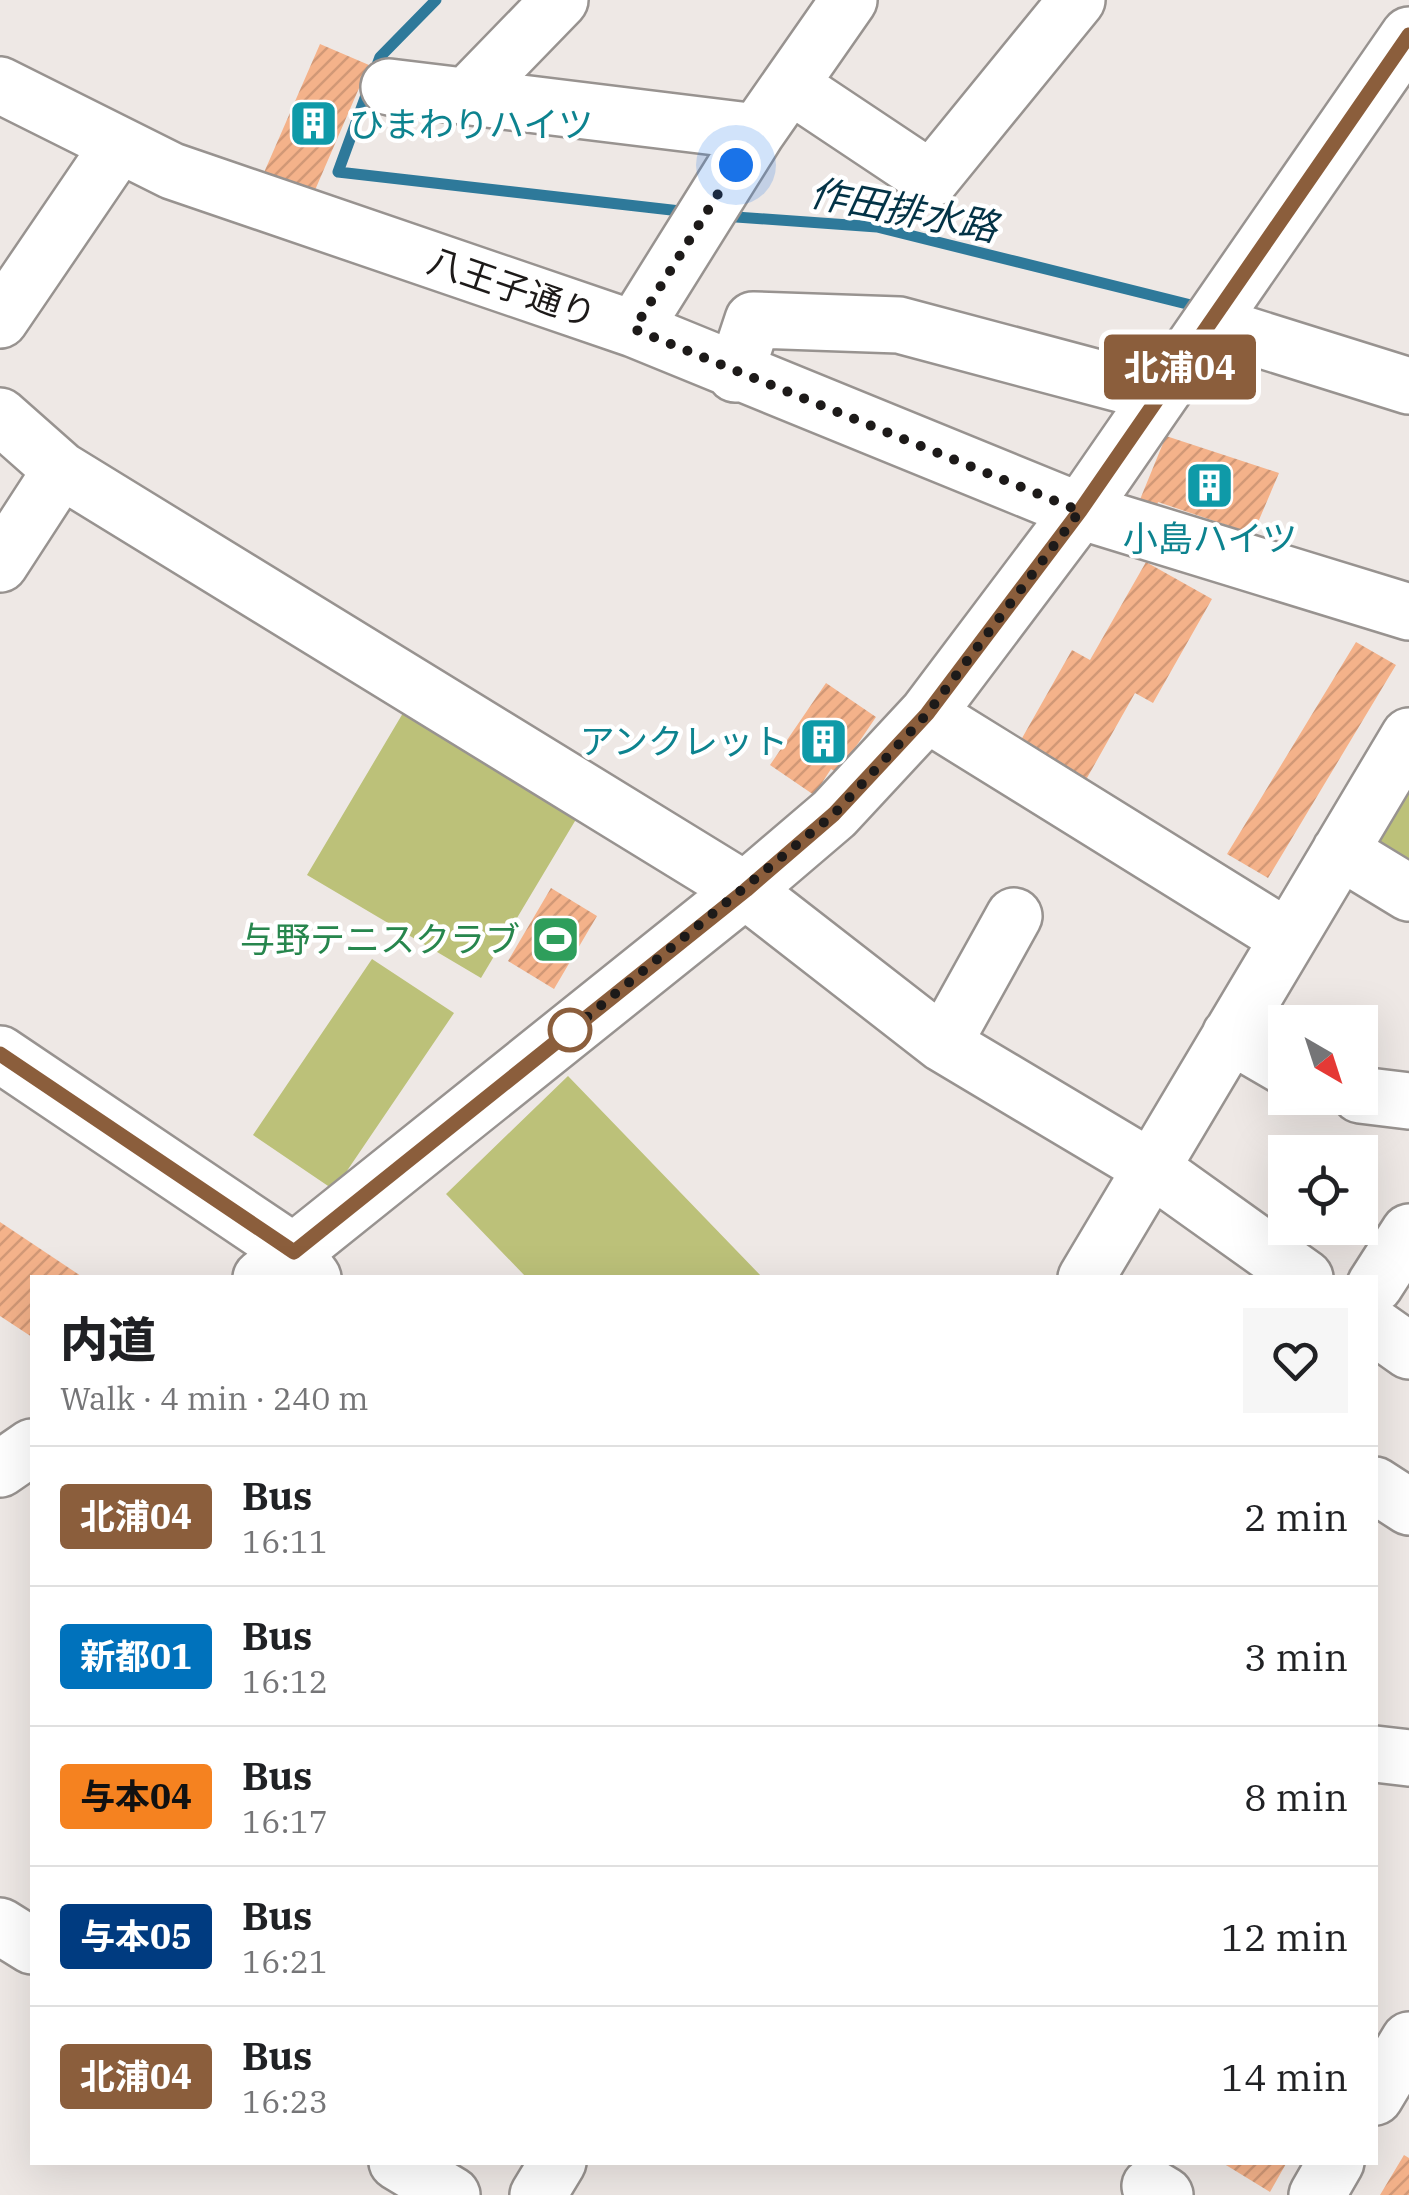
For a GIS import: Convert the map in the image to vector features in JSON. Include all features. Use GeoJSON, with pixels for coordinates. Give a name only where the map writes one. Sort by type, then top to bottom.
{"type":"FeatureCollection","features":[{"type":"Feature","properties":{"kind":"street"},"geometry":{"type":"LineString","coordinates":[[466,97],[560,0]]}},
{"type":"Feature","properties":{"kind":"street"},"geometry":{"type":"LineString","coordinates":[[790,85],[931,179],[1077,0]]}},
{"type":"Feature","properties":{"kind":"street"},"geometry":{"type":"LineString","coordinates":[[634,329],[790,85],[827,8]]}},
{"type":"Feature","properties":{"kind":"street"},"geometry":{"type":"LineString","coordinates":[[0,1054],[290,1269],[834,814],[927,714],[1080,511],[1409,35]]}},
{"type":"Feature","properties":{"kind":"street","name":"八王子通り"},"geometry":{"type":"LineString","coordinates":[[0,85],[172,170],[634,329],[735,374],[1080,511],[1409,612]]}},
{"type":"Feature","properties":{"kind":"street"},"geometry":{"type":"LineString","coordinates":[[388,87],[757,132]]}},
{"type":"Feature","properties":{"kind":"street"},"geometry":{"type":"LineString","coordinates":[[0,320],[120,144]]}},
{"type":"Feature","properties":{"kind":"street"},"geometry":{"type":"LineString","coordinates":[[735,374],[753,320],[899,325],[1165,386]]}},
{"type":"Feature","properties":{"kind":"street"},"geometry":{"type":"LineString","coordinates":[[1212,324],[1409,386]]}},
{"type":"Feature","properties":{"kind":"street"},"geometry":{"type":"LineString","coordinates":[[0,416],[62,470],[746,890],[943,1044],[1151,1168],[1302,1275]]}},
{"type":"Feature","properties":{"kind":"street"},"geometry":{"type":"LineString","coordinates":[[0,564],[62,470]]}},
{"type":"Feature","properties":{"kind":"street"},"geometry":{"type":"LineString","coordinates":[[927,714],[1288,938]]}},
{"type":"Feature","properties":{"kind":"street"},"geometry":{"type":"LineString","coordinates":[[1088,1275],[1409,736]]}},
{"type":"Feature","properties":{"kind":"street"},"geometry":{"type":"LineString","coordinates":[[1340,851],[1409,893]]}},
{"type":"Feature","properties":{"kind":"street"},"geometry":{"type":"LineString","coordinates":[[943,1044],[1014,916]]}},
{"type":"Feature","properties":{"kind":"street"},"geometry":{"type":"LineString","coordinates":[[1230,1035],[1268,1058]]}},
{"type":"Feature","properties":{"kind":"street"},"geometry":{"type":"LineString","coordinates":[[1378,1097],[1409,1101]]}},
{"type":"Feature","properties":{"kind":"street"},"geometry":{"type":"LineString","coordinates":[[1378,1280],[1409,1232]]}},
{"type":"Feature","properties":{"kind":"street"},"geometry":{"type":"LineString","coordinates":[[1378,1328],[1409,1350]]}},
{"type":"Feature","properties":{"kind":"street"},"geometry":{"type":"LineString","coordinates":[[0,1469],[30,1448]]}},
{"type":"Feature","properties":{"kind":"street"},"geometry":{"type":"LineString","coordinates":[[1378,1488],[1409,1507]]}},
{"type":"Feature","properties":{"kind":"street"},"geometry":{"type":"LineString","coordinates":[[1378,1754],[1409,1758]]}},
{"type":"Feature","properties":{"kind":"street"},"geometry":{"type":"LineString","coordinates":[[0,1926],[30,1945]]}},
{"type":"Feature","properties":{"kind":"street"},"geometry":{"type":"LineString","coordinates":[[402,2165],[452,2195]]}},
{"type":"Feature","properties":{"kind":"street"},"geometry":{"type":"LineString","coordinates":[[538,2195],[556,2165]]}},
{"type":"Feature","properties":{"kind":"street"},"geometry":{"type":"LineString","coordinates":[[1316,2195],[1334,2165]]}},
{"type":"Feature","properties":{"kind":"green space"},"geometry":{"type":"Polygon","coordinates":[[[403,713],[578,816],[481,978],[307,875],[403,713]]]}},
{"type":"Feature","properties":{"kind":"green space"},"geometry":{"type":"Polygon","coordinates":[[[1409,779],[1409,884],[1368,846],[1409,779]]]}},
{"type":"Feature","properties":{"kind":"green space"},"geometry":{"type":"Polygon","coordinates":[[[372,959],[454,1013],[334,1190],[253,1135],[372,959]]]}},
{"type":"Feature","properties":{"kind":"green space"},"geometry":{"type":"Polygon","coordinates":[[[568,1076],[760,1275],[524,1275],[446,1194],[568,1076]]]}},
{"type":"Feature","properties":{"kind":"building","name":"ひまわりハイツ"},"geometry":{"type":"Polygon","coordinates":[[[320,44],[369,65],[309,204],[259,184],[320,44]]]}},
{"type":"Feature","properties":{"kind":"building","name":"小島ハイツ"},"geometry":{"type":"Polygon","coordinates":[[[1166,436],[1279,473],[1253,534],[1158,502],[1156,508],[1139,502],[1166,436]]]}},
{"type":"Feature","properties":{"kind":"building"},"geometry":{"type":"Polygon","coordinates":[[[1146,562],[1212,599],[1153,703],[1135,693],[1083,785],[1017,747],[1072,650],[1090,660],[1146,562]]]}},
{"type":"Feature","properties":{"kind":"building"},"geometry":{"type":"Polygon","coordinates":[[[1356,642],[1396,665],[1268,878],[1227,854],[1356,642]]]}},
{"type":"Feature","properties":{"kind":"building","name":"アンクレット"},"geometry":{"type":"Polygon","coordinates":[[[826,683],[876,717],[838,773],[831,769],[814,795],[770,765],[826,683]]]}},
{"type":"Feature","properties":{"kind":"building"},"geometry":{"type":"Polygon","coordinates":[[[551,888],[597,916],[554,989],[508,961],[551,888]]]}},
{"type":"Feature","properties":{"kind":"building"},"geometry":{"type":"Polygon","coordinates":[[[0,1222],[80,1275],[30,1275],[30,1336],[0,1316],[0,1222]]]}},
{"type":"Feature","properties":{"kind":"building"},"geometry":{"type":"Polygon","coordinates":[[[1404,2155],[1409,2158],[1409,2195],[1380,2195],[1404,2155]]]}},
{"type":"Feature","properties":{"kind":"building"},"geometry":{"type":"Polygon","coordinates":[[[1226,2165],[1285,2165],[1270,2192],[1226,2165]]]}},
{"type":"Feature","properties":{"kind":"waterway","name":"作田排水路"},"geometry":{"type":"LineString","coordinates":[[436,0],[380,57],[338,172],[689,212]]}},
{"type":"Feature","properties":{"kind":"waterway","name":"作田排水路"},"geometry":{"type":"LineString","coordinates":[[722,216],[877,227],[1203,308]]}},
{"type":"Feature","properties":{"kind":"bus line","name":"北浦04"},"geometry":{"type":"LineString","coordinates":[[0,1054],[294,1252],[746,890],[834,814],[927,714],[1080,511],[1409,35]]}},
{"type":"Feature","properties":{"kind":"place","name":"ひまわりハイツ"},"geometry":{"type":"Point","coordinates":[314,124]}},
{"type":"Feature","properties":{"kind":"place","name":"小島ハイツ"},"geometry":{"type":"Point","coordinates":[1210,486]}},
{"type":"Feature","properties":{"kind":"place","name":"アンクレット"},"geometry":{"type":"Point","coordinates":[823,741]}},
{"type":"Feature","properties":{"kind":"place","name":"与野テニスクラブ"},"geometry":{"type":"Point","coordinates":[555,939]}},
{"type":"Feature","properties":{"kind":"route"},"geometry":{"type":"LineString","coordinates":[[570,1030],[565,1035],[834,814],[927,714],[1080,511],[735,374],[634,329],[736,165]]}}]}
